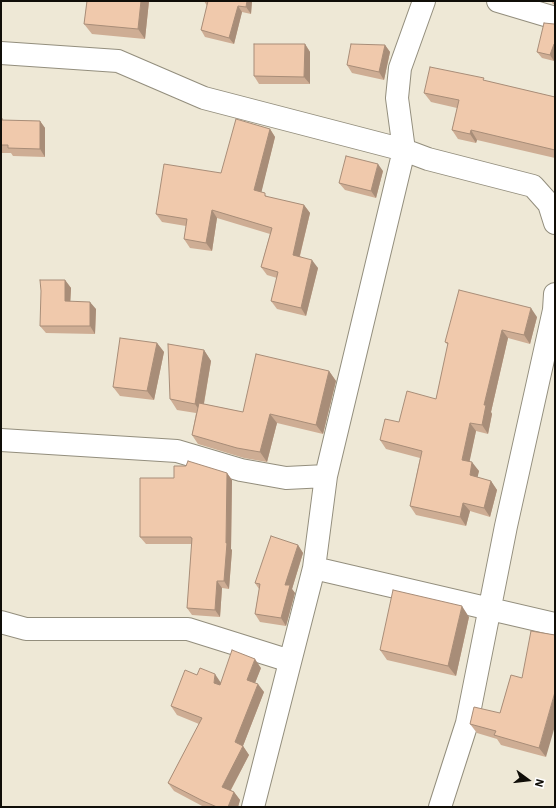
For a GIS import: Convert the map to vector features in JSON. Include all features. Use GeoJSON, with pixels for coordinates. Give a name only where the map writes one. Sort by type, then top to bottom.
{"type":"FeatureCollection","features":[{"type":"Feature","properties":{"kind":"street"},"geometry":{"type":"LineString","coordinates":[[253,807],[314,568],[326,476],[404,150],[397,98],[400,68],[424,1]]}},
{"type":"Feature","properties":{"kind":"street"},"geometry":{"type":"LineString","coordinates":[[498,1],[555,18]]}},
{"type":"Feature","properties":{"kind":"street"},"geometry":{"type":"LineString","coordinates":[[1,53],[118,62],[204,98],[404,150],[428,159],[533,186],[553,207]]}},
{"type":"Feature","properties":{"kind":"street"},"geometry":{"type":"LineString","coordinates":[[440,807],[467,723],[506,526],[555,305]]}},
{"type":"Feature","properties":{"kind":"street"},"geometry":{"type":"LineString","coordinates":[[1,440],[177,451],[256,473],[286,478],[326,476]]}},
{"type":"Feature","properties":{"kind":"street"},"geometry":{"type":"LineString","coordinates":[[314,568],[555,624]]}},
{"type":"Feature","properties":{"kind":"street"},"geometry":{"type":"LineString","coordinates":[[1,622],[26,628],[188,630],[290,661]]}},
{"type":"Feature","properties":{"kind":"building"},"geometry":{"type":"Polygon","coordinates":[[[87,1],[141,1],[138,29],[84,24],[87,1]]]}},
{"type":"Feature","properties":{"kind":"building"},"geometry":{"type":"Polygon","coordinates":[[[208,1],[247,1],[246,7],[238,6],[229,38],[201,30],[208,1]]]}},
{"type":"Feature","properties":{"kind":"building"},"geometry":{"type":"Polygon","coordinates":[[[544,23],[555,23],[555,44],[550,55],[537,52],[544,23]]]}},
{"type":"Feature","properties":{"kind":"building"},"geometry":{"type":"Polygon","coordinates":[[[254,44],[305,44],[304,77],[254,76],[254,44]]]}},
{"type":"Feature","properties":{"kind":"building"},"geometry":{"type":"Polygon","coordinates":[[[351,44],[385,45],[379,72],[347,65],[351,44]]]}},
{"type":"Feature","properties":{"kind":"building"},"geometry":{"type":"Polygon","coordinates":[[[430,67],[484,78],[483,80],[555,97],[555,150],[471,130],[470,134],[452,130],[459,100],[424,93],[430,67]]]}},
{"type":"Feature","properties":{"kind":"building"},"geometry":{"type":"Polygon","coordinates":[[[1,118],[2,120],[40,121],[40,149],[8,148],[8,145],[1,145],[1,118]]]}},
{"type":"Feature","properties":{"kind":"building"},"geometry":{"type":"Polygon","coordinates":[[[236,119],[270,129],[254,190],[265,193],[265,196],[304,205],[293,255],[312,260],[301,308],[271,301],[278,272],[261,267],[272,228],[212,210],[206,243],[184,239],[187,219],[156,214],[164,164],[221,173],[236,119]]]}},
{"type":"Feature","properties":{"kind":"building"},"geometry":{"type":"Polygon","coordinates":[[[346,156],[378,164],[371,191],[339,183],[346,156]]]}},
{"type":"Feature","properties":{"kind":"building"},"geometry":{"type":"Polygon","coordinates":[[[40,280],[65,280],[65,301],[90,302],[90,326],[40,326],[40,280]]]}},
{"type":"Feature","properties":{"kind":"building"},"geometry":{"type":"Polygon","coordinates":[[[459,290],[531,308],[524,335],[502,330],[484,405],[486,405],[482,425],[470,423],[462,460],[472,462],[470,475],[491,481],[484,508],[463,503],[460,517],[410,506],[422,451],[380,440],[385,419],[399,422],[407,391],[436,399],[448,343],[445,342],[459,290]]]}},
{"type":"Feature","properties":{"kind":"building"},"geometry":{"type":"Polygon","coordinates":[[[120,338],[157,343],[147,391],[113,387],[120,338]]]}},
{"type":"Feature","properties":{"kind":"building"},"geometry":{"type":"Polygon","coordinates":[[[168,344],[204,350],[195,404],[170,399],[168,344]]]}},
{"type":"Feature","properties":{"kind":"building"},"geometry":{"type":"Polygon","coordinates":[[[256,354],[329,371],[316,425],[270,414],[260,452],[237,448],[192,435],[199,403],[243,412],[256,354]]]}},
{"type":"Feature","properties":{"kind":"building"},"geometry":{"type":"Polygon","coordinates":[[[188,461],[227,473],[227,543],[224,581],[217,581],[215,610],[187,608],[191,537],[140,537],[140,478],[174,478],[174,466],[186,466],[188,461]]]}},
{"type":"Feature","properties":{"kind":"building"},"geometry":{"type":"Polygon","coordinates":[[[271,536],[298,545],[285,585],[290,585],[281,618],[255,614],[260,584],[255,583],[271,536]]]}},
{"type":"Feature","properties":{"kind":"building"},"geometry":{"type":"Polygon","coordinates":[[[393,590],[462,606],[448,666],[380,650],[393,590]]]}},
{"type":"Feature","properties":{"kind":"building"},"geometry":{"type":"Polygon","coordinates":[[[531,631],[555,635],[555,692],[539,748],[494,735],[496,731],[470,724],[474,707],[500,713],[511,675],[522,678],[531,631]]]}},
{"type":"Feature","properties":{"kind":"building"},"geometry":{"type":"Polygon","coordinates":[[[232,650],[255,659],[247,680],[258,684],[235,742],[243,746],[222,787],[234,792],[228,807],[217,807],[168,783],[202,718],[171,706],[185,670],[197,675],[200,668],[215,674],[214,683],[220,685],[232,650]]]}}]}
